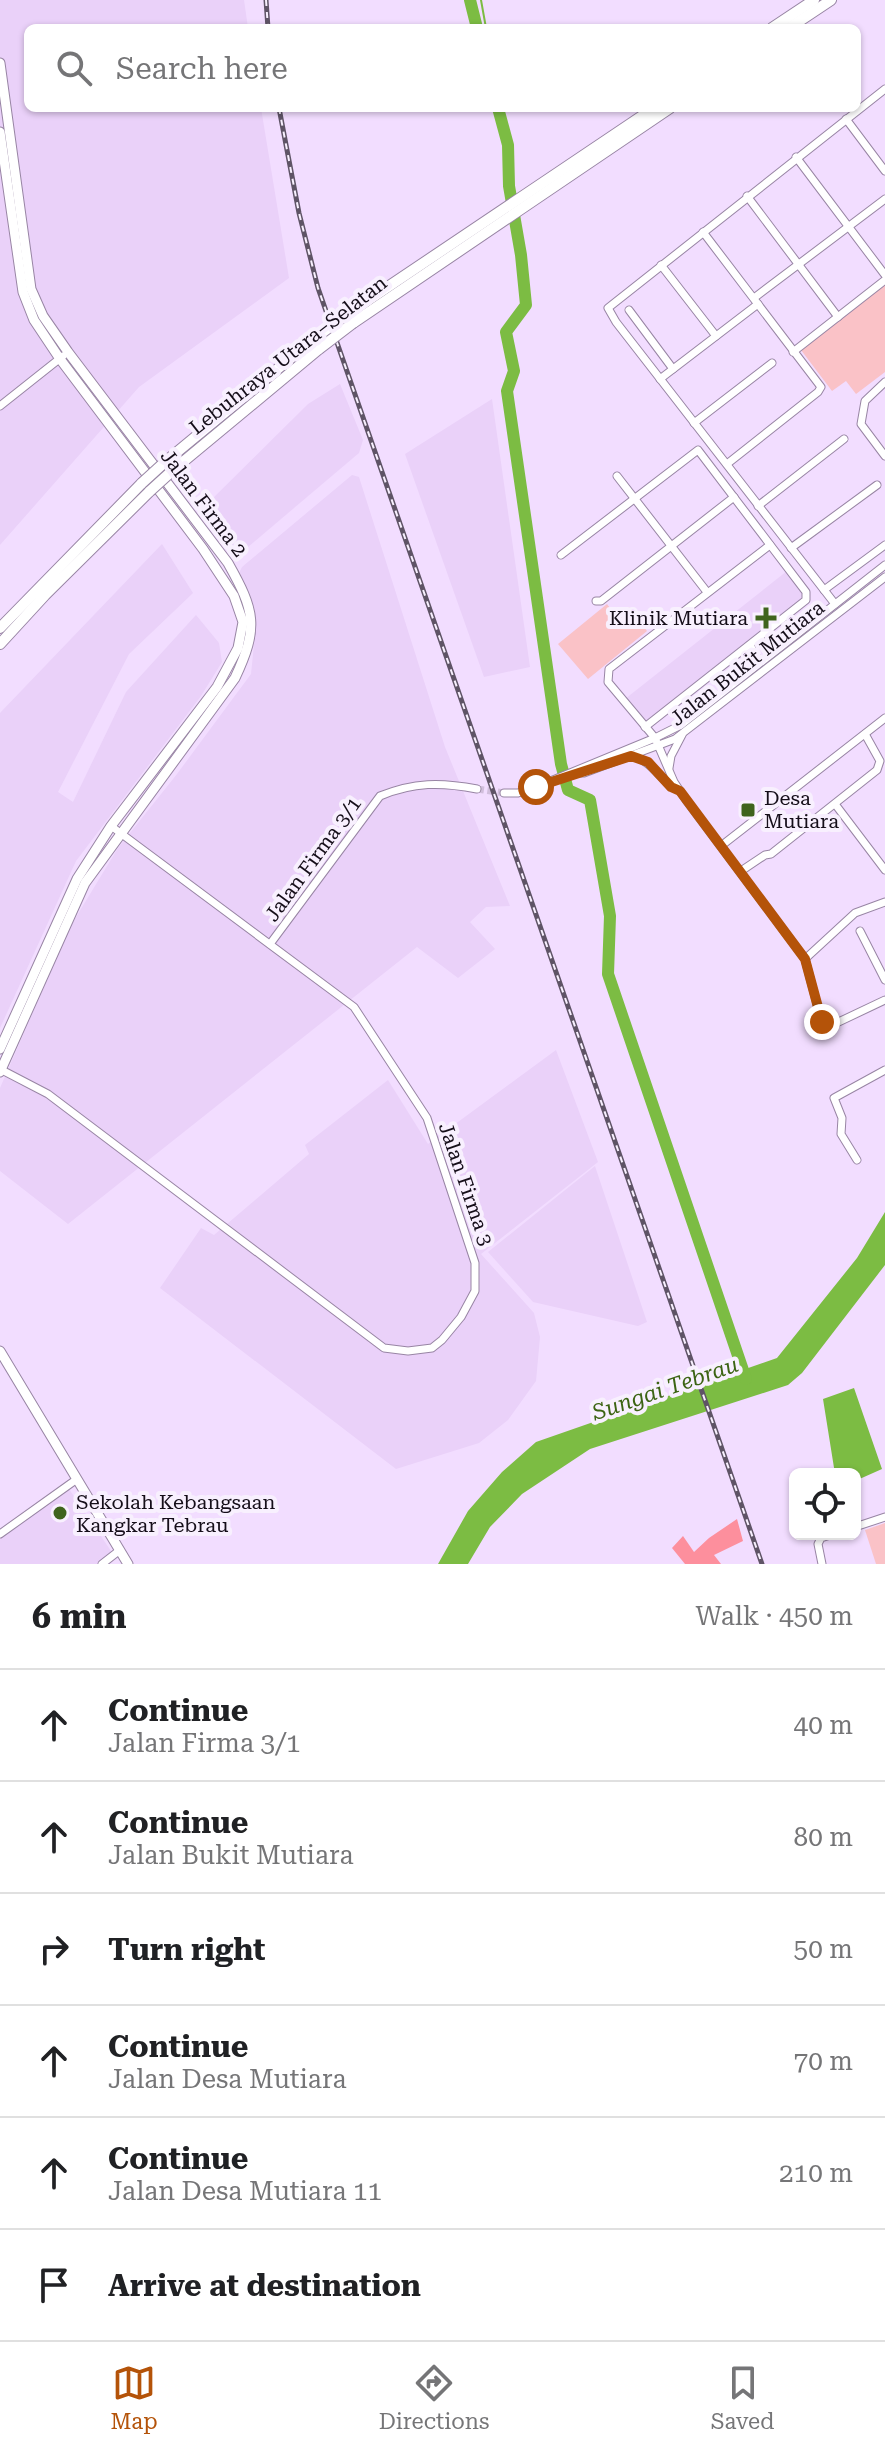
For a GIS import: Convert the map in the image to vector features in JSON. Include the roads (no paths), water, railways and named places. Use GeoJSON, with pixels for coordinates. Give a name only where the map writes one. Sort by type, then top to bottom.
{"type":"FeatureCollection","features":[{"type":"Feature","properties":{"kind":"highway"},"geometry":{"type":"LineString","coordinates":[[778,24],[814,0]]}},
{"type":"Feature","properties":{"kind":"highway"},"geometry":{"type":"LineString","coordinates":[[795,24],[831,0]]}},
{"type":"Feature","properties":{"kind":"highway","name":"Lebuhraya Utara–Selatan"},"geometry":{"type":"LineString","coordinates":[[0,628],[60,565],[146,487],[317,344],[648,112]]}},
{"type":"Feature","properties":{"kind":"highway","name":"Lebuhraya Utara–Selatan"},"geometry":{"type":"LineString","coordinates":[[523,201],[664,112]]}},
{"type":"Feature","properties":{"kind":"highway","name":"Lebuhraya Utara–Selatan"},"geometry":{"type":"LineString","coordinates":[[0,644],[146,487]]}},
{"type":"Feature","properties":{"kind":"highway"},"geometry":{"type":"LineString","coordinates":[[0,617],[45,571],[60,565]]}},
{"type":"Feature","properties":{"kind":"main road","name":"Jalan Firma 2"},"geometry":{"type":"LineString","coordinates":[[0,63],[31,289],[64,356],[203,549],[234,596],[243,622],[238,648],[217,687],[111,826],[77,879],[0,1049]]}},
{"type":"Feature","properties":{"kind":"main road","name":"Jalan Firma 2"},"geometry":{"type":"LineString","coordinates":[[0,132],[23,292],[34,320],[228,563],[242,589],[251,623],[250,647],[235,678],[85,883],[0,1071]]}},
{"type":"Feature","properties":{"kind":"main road"},"geometry":{"type":"LineString","coordinates":[[1,1352],[128,1564]]}},
{"type":"Feature","properties":{"kind":"street"},"geometry":{"type":"LineString","coordinates":[[861,107],[885,89]]}},
{"type":"Feature","properties":{"kind":"street"},"geometry":{"type":"LineString","coordinates":[[855,112],[608,308],[835,604],[855,601]]}},
{"type":"Feature","properties":{"kind":"street"},"geometry":{"type":"LineString","coordinates":[[846,119],[885,171]]}},
{"type":"Feature","properties":{"kind":"street"},"geometry":{"type":"LineString","coordinates":[[793,352],[885,278],[796,157]]}},
{"type":"Feature","properties":{"kind":"street"},"geometry":{"type":"LineString","coordinates":[[747,196],[838,317]]}},
{"type":"Feature","properties":{"kind":"street"},"geometry":{"type":"LineString","coordinates":[[660,379],[716,336],[798,265],[885,199]]}},
{"type":"Feature","properties":{"kind":"street"},"geometry":{"type":"LineString","coordinates":[[703,232],[821,387],[727,464]]}},
{"type":"Feature","properties":{"kind":"street"},"geometry":{"type":"LineString","coordinates":[[661,265],[716,336]]}},
{"type":"Feature","properties":{"kind":"street"},"geometry":{"type":"LineString","coordinates":[[629,310],[673,369]]}},
{"type":"Feature","properties":{"kind":"street"},"geometry":{"type":"LineString","coordinates":[[0,406],[64,356]]}},
{"type":"Feature","properties":{"kind":"street"},"geometry":{"type":"LineString","coordinates":[[694,423],[772,363]]}},
{"type":"Feature","properties":{"kind":"street"},"geometry":{"type":"LineString","coordinates":[[885,382],[865,401],[861,424],[885,456]]}},
{"type":"Feature","properties":{"kind":"street"},"geometry":{"type":"LineString","coordinates":[[758,506],[844,439]]}},
{"type":"Feature","properties":{"kind":"street"},"geometry":{"type":"LineString","coordinates":[[561,555],[698,450],[808,596],[752,648],[645,727]]}},
{"type":"Feature","properties":{"kind":"street"},"geometry":{"type":"LineString","coordinates":[[617,476],[707,592]]}},
{"type":"Feature","properties":{"kind":"street"},"geometry":{"type":"LineString","coordinates":[[791,548],[877,485]]}},
{"type":"Feature","properties":{"kind":"street"},"geometry":{"type":"LineString","coordinates":[[596,601],[601,601],[734,497]]}},
{"type":"Feature","properties":{"kind":"street"},"geometry":{"type":"LineString","coordinates":[[770,545],[609,669],[608,682],[657,742],[680,791],[805,959],[823,1027],[885,1000]]}},
{"type":"Feature","properties":{"kind":"street"},"geometry":{"type":"LineString","coordinates":[[824,590],[885,545]]}},
{"type":"Feature","properties":{"kind":"street","name":"Jalan Bukit Mutiara"},"geometry":{"type":"LineString","coordinates":[[575,773],[584,773],[631,756],[657,742],[885,565]]}},
{"type":"Feature","properties":{"kind":"street","name":"Jalan Bukit Mutiara"},"geometry":{"type":"LineString","coordinates":[[657,742],[683,733],[885,577]]}},
{"type":"Feature","properties":{"kind":"street"},"geometry":{"type":"LineString","coordinates":[[826,623],[832,616],[835,604]]}},
{"type":"Feature","properties":{"kind":"street"},"geometry":{"type":"LineString","coordinates":[[752,648],[760,654],[776,651]]}},
{"type":"Feature","properties":{"kind":"street"},"geometry":{"type":"LineString","coordinates":[[748,672],[755,662],[752,648]]}},
{"type":"Feature","properties":{"kind":"street"},"geometry":{"type":"LineString","coordinates":[[721,846],[885,718]]}},
{"type":"Feature","properties":{"kind":"street"},"geometry":{"type":"LineString","coordinates":[[669,771],[671,756],[683,733]]}},
{"type":"Feature","properties":{"kind":"street"},"geometry":{"type":"LineString","coordinates":[[741,871],[771,854],[880,765],[865,734]]}},
{"type":"Feature","properties":{"kind":"street"},"geometry":{"type":"LineString","coordinates":[[504,793],[518,793],[575,773],[581,767],[657,742]]}},
{"type":"Feature","properties":{"kind":"street"},"geometry":{"type":"LineString","coordinates":[[631,756],[648,762],[671,787],[680,791]]}},
{"type":"Feature","properties":{"kind":"street","name":"Jalan Firma 3/1"},"geometry":{"type":"LineString","coordinates":[[270,944],[380,796],[395,790],[443,783],[477,789]]}},
{"type":"Feature","properties":{"kind":"street"},"geometry":{"type":"LineString","coordinates":[[835,804],[885,870]]}},
{"type":"Feature","properties":{"kind":"street","name":"Jalan Firma 3"},"geometry":{"type":"LineString","coordinates":[[0,1071],[48,1094],[384,1348],[408,1351],[432,1348],[461,1317],[475,1291],[475,1263],[427,1118],[354,1007],[111,826]]}},
{"type":"Feature","properties":{"kind":"street"},"geometry":{"type":"LineString","coordinates":[[805,959],[855,913],[885,902]]}},
{"type":"Feature","properties":{"kind":"street"},"geometry":{"type":"LineString","coordinates":[[860,931],[885,980]]}},
{"type":"Feature","properties":{"kind":"street"},"geometry":{"type":"LineString","coordinates":[[857,1160],[841,1134],[842,1120],[834,1098],[885,1070]]}},
{"type":"Feature","properties":{"kind":"street"},"geometry":{"type":"LineString","coordinates":[[0,1534],[77,1479]]}},
{"type":"Feature","properties":{"kind":"street"},"geometry":{"type":"LineString","coordinates":[[861,1525],[885,1517]]}},
{"type":"Feature","properties":{"kind":"street"},"geometry":{"type":"LineString","coordinates":[[820,1540],[822,1564]]}},
{"type":"Feature","properties":{"kind":"street"},"geometry":{"type":"LineString","coordinates":[[102,1564],[120,1550]]}},
{"type":"Feature","properties":{"kind":"waterway"},"geometry":{"type":"LineString","coordinates":[[470,0],[476,24]]}},
{"type":"Feature","properties":{"kind":"waterway"},"geometry":{"type":"LineString","coordinates":[[481,0],[485,24]]}},
{"type":"Feature","properties":{"kind":"waterway","name":"Sungai Tebrau"},"geometry":{"type":"LineString","coordinates":[[499,112],[508,145],[509,186],[526,305],[506,332],[514,371],[507,391],[561,764],[568,790],[590,800],[610,916],[608,974],[746,1379]]}},
{"type":"Feature","properties":{"kind":"tunnel"},"geometry":{"type":"LineString","coordinates":[[477,789],[504,793]]}},
{"type":"Feature","properties":{"kind":"railway"},"geometry":{"type":"LineString","coordinates":[[266,0],[268,24]]}},
{"type":"Feature","properties":{"kind":"railway"},"geometry":{"type":"LineString","coordinates":[[280,112],[299,213],[318,288],[762,1564]]}},
{"type":"Feature","properties":{"kind":"place","name":"Klinik Mutiara"},"geometry":{"type":"Point","coordinates":[766,618]}},
{"type":"Feature","properties":{"kind":"place","name":"Desa Mutiara"},"geometry":{"type":"Point","coordinates":[748,810]}},
{"type":"Feature","properties":{"kind":"place","name":"Sekolah Kebangsaan Kangkar Tebrau"},"geometry":{"type":"Point","coordinates":[60,1513]}}]}
